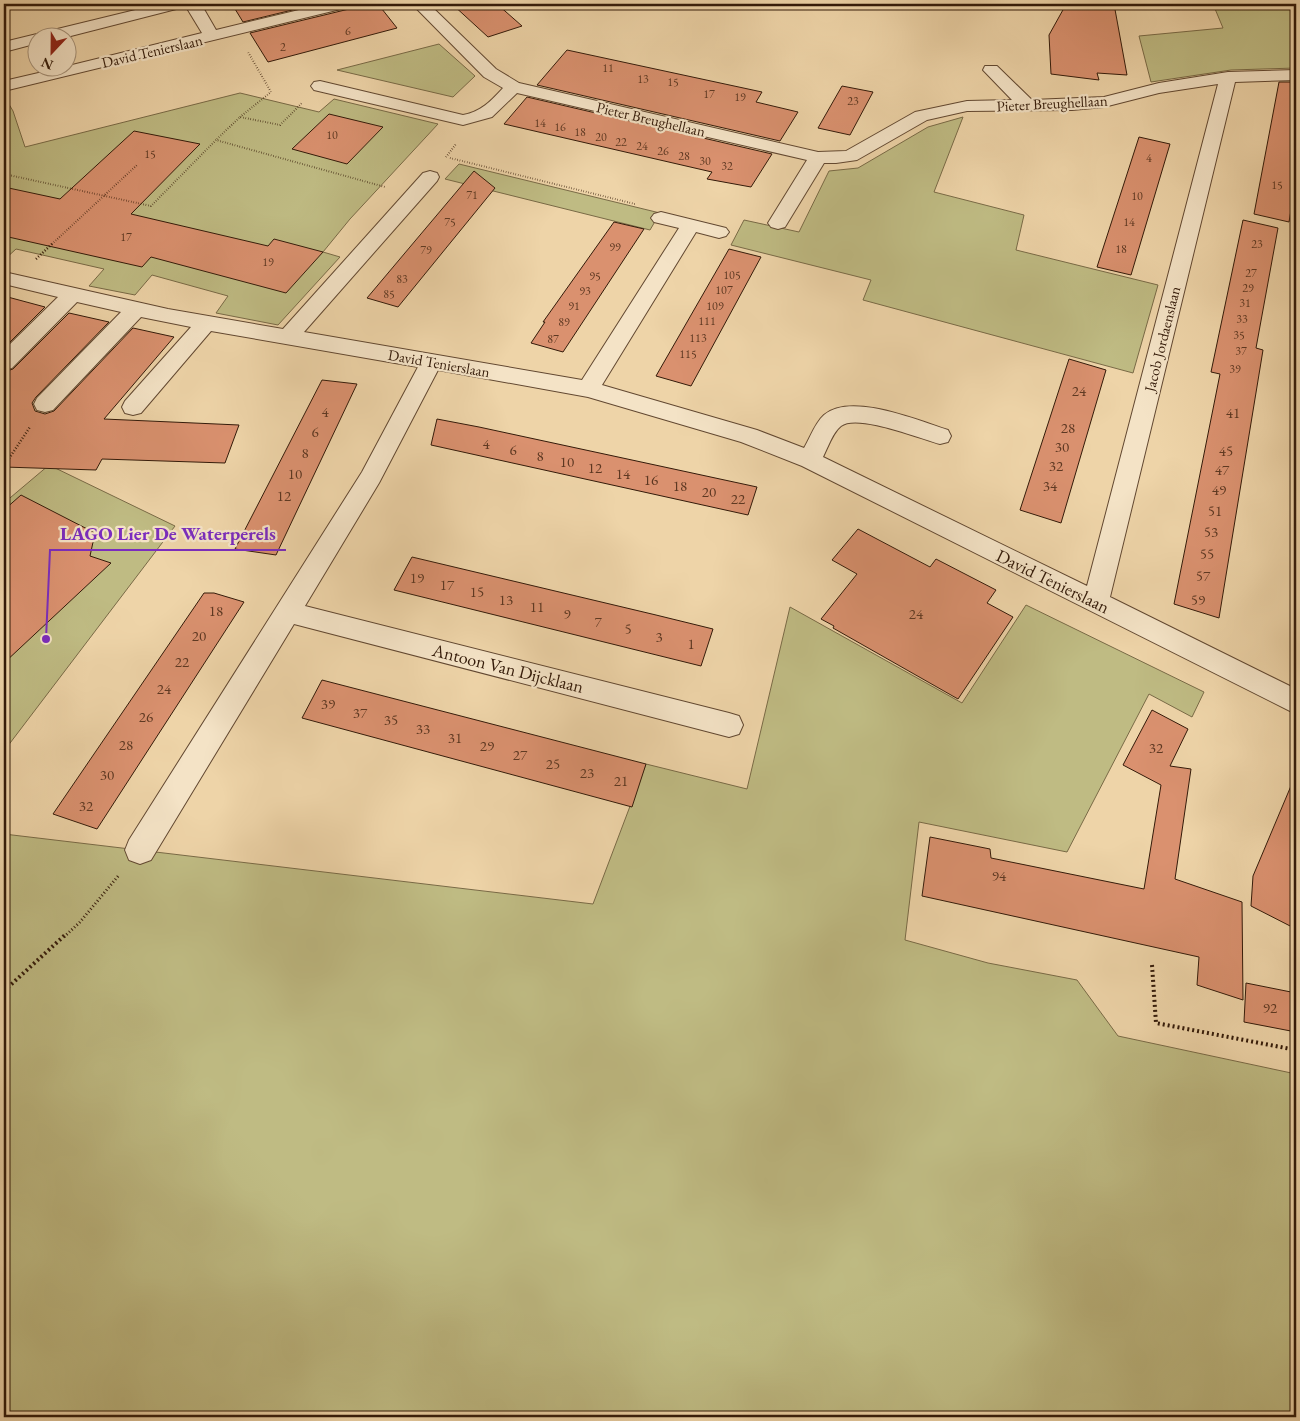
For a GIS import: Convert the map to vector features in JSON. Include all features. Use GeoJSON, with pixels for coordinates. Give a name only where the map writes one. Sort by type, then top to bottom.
{"type":"FeatureCollection","features":[{"type":"Feature","properties":{"kind":"street"},"geometry":{"type":"LineString","coordinates":[[78,29],[178,4]]}},
{"type":"Feature","properties":{"kind":"street"},"geometry":{"type":"LineString","coordinates":[[193,4],[212,36],[344,4]]}},
{"type":"Feature","properties":{"kind":"street","name":"Pieter Breughellaan"},"geometry":{"type":"LineString","coordinates":[[420,4],[490,72],[513,87],[818,157],[836,158],[851,156],[921,116],[967,106],[1028,106],[1104,102],[1159,88],[1228,77],[1296,75]]}},
{"type":"Feature","properties":{"kind":"street","name":"David Tenierslaan"},"geometry":{"type":"LineString","coordinates":[[4,86],[212,36]]}},
{"type":"Feature","properties":{"kind":"street"},"geometry":{"type":"LineString","coordinates":[[4,47],[28,41]]}},
{"type":"Feature","properties":{"kind":"street"},"geometry":{"type":"LineString","coordinates":[[991,70],[1028,106]]}},
{"type":"Feature","properties":{"kind":"street","name":"Jacob Jordaenslaan"},"geometry":{"type":"LineString","coordinates":[[1096,602],[1228,77]]}},
{"type":"Feature","properties":{"kind":"street"},"geometry":{"type":"LineString","coordinates":[[320,86],[463,120],[478,118],[489,112],[513,87]]}},
{"type":"Feature","properties":{"kind":"street"},"geometry":{"type":"LineString","coordinates":[[778,223],[818,157]]}},
{"type":"Feature","properties":{"kind":"street"},"geometry":{"type":"LineString","coordinates":[[289,336],[430,176]]}},
{"type":"Feature","properties":{"kind":"street"},"geometry":{"type":"LineString","coordinates":[[661,218],[719,232]]}},
{"type":"Feature","properties":{"kind":"street"},"geometry":{"type":"LineString","coordinates":[[588,389],[691,225]]}},
{"type":"Feature","properties":{"kind":"street","name":"David Tenierslaan"},"geometry":{"type":"LineString","coordinates":[[9,279],[168,316],[588,389],[749,436],[810,460],[1296,702]]}},
{"type":"Feature","properties":{"kind":"street"},"geometry":{"type":"LineString","coordinates":[[4,363],[73,294]]}},
{"type":"Feature","properties":{"kind":"street"},"geometry":{"type":"LineString","coordinates":[[45,404],[137,308]]}},
{"type":"Feature","properties":{"kind":"street"},"geometry":{"type":"LineString","coordinates":[[133,407],[207,322]]}},
{"type":"Feature","properties":{"kind":"street"},"geometry":{"type":"LineString","coordinates":[[140,850],[371,477],[432,362]]}},
{"type":"Feature","properties":{"kind":"street"},"geometry":{"type":"LineString","coordinates":[[810,460],[832,421],[844,413],[865,414],[940,436]]}},
{"type":"Feature","properties":{"kind":"street","name":"Antoon Van Dijcklaan"},"geometry":{"type":"LineString","coordinates":[[287,612],[729,725]]}},
{"type":"Feature","properties":{"kind":"path"},"geometry":{"type":"LineString","coordinates":[[4,174],[151,206],[240,117],[271,92],[235,31]]}},
{"type":"Feature","properties":{"kind":"path"},"geometry":{"type":"LineString","coordinates":[[240,117],[280,125],[320,86]]}},
{"type":"Feature","properties":{"kind":"path"},"geometry":{"type":"LineString","coordinates":[[216,140],[414,195]]}},
{"type":"Feature","properties":{"kind":"path"},"geometry":{"type":"LineString","coordinates":[[430,176],[446,157],[665,212],[661,218]]}},
{"type":"Feature","properties":{"kind":"path"},"geometry":{"type":"LineString","coordinates":[[9,279],[137,165]]}},
{"type":"Feature","properties":{"kind":"path"},"geometry":{"type":"LineString","coordinates":[[4,466],[45,404]]}},
{"type":"Feature","properties":{"kind":"path"},"geometry":{"type":"LineString","coordinates":[[4,991],[80,922],[140,850]]}},
{"type":"Feature","properties":{"kind":"path"},"geometry":{"type":"LineString","coordinates":[[1152,965],[1156,1023],[1296,1050]]}},
{"type":"Feature","properties":{"kind":"shaded area"},"geometry":{"type":"Polygon","coordinates":[[[1213,4],[1296,4],[1296,68],[1231,70],[1151,82],[1139,36],[1223,28],[1213,4]]]}},
{"type":"Feature","properties":{"kind":"shaded area"},"geometry":{"type":"Polygon","coordinates":[[[439,44],[475,76],[453,97],[337,70],[439,44]]]}},
{"type":"Feature","properties":{"kind":"shaded area"},"geometry":{"type":"Polygon","coordinates":[[[240,93],[319,112],[334,99],[438,124],[350,219],[323,252],[340,257],[278,325],[216,313],[228,296],[152,275],[135,295],[89,286],[104,269],[16,249],[4,260],[4,96],[13,111],[25,147],[240,93]]]}},
{"type":"Feature","properties":{"kind":"shaded area"},"geometry":{"type":"Polygon","coordinates":[[[963,117],[934,192],[1024,215],[1016,250],[1158,285],[1133,373],[863,300],[871,280],[731,245],[744,220],[799,232],[829,171],[858,168],[928,127],[963,117]]]}},
{"type":"Feature","properties":{"kind":"shaded area"},"geometry":{"type":"Polygon","coordinates":[[[459,164],[660,213],[650,230],[445,179],[459,164]]]}},
{"type":"Feature","properties":{"kind":"shaded area"},"geometry":{"type":"Polygon","coordinates":[[[49,465],[175,526],[4,751],[4,503],[49,465]]]}},
{"type":"Feature","properties":{"kind":"shaded area"},"geometry":{"type":"Polygon","coordinates":[[[1026,605],[1204,692],[1192,717],[1149,694],[1067,852],[919,822],[905,940],[988,963],[1077,980],[1118,1036],[1296,1074],[1296,1417],[4,1417],[4,834],[593,904],[646,764],[747,789],[790,607],[962,703],[1026,605]]]}},
{"type":"Feature","properties":{"kind":"building"},"geometry":{"type":"Polygon","coordinates":[[[232,4],[317,4],[243,22],[232,4]]]}},
{"type":"Feature","properties":{"kind":"building"},"geometry":{"type":"Polygon","coordinates":[[[353,4],[378,4],[397,28],[268,62],[250,33],[349,9],[353,4]]]}},
{"type":"Feature","properties":{"kind":"building"},"geometry":{"type":"Polygon","coordinates":[[[452,4],[497,4],[522,26],[488,37],[452,4]]]}},
{"type":"Feature","properties":{"kind":"building"},"geometry":{"type":"Polygon","coordinates":[[[1078,4],[1114,4],[1127,75],[1097,73],[1099,80],[1051,74],[1049,35],[1064,8],[1079,9],[1078,4]]]}},
{"type":"Feature","properties":{"kind":"building"},"geometry":{"type":"Polygon","coordinates":[[[567,50],[762,92],[756,102],[798,112],[780,141],[537,85],[567,50]]]}},
{"type":"Feature","properties":{"kind":"building"},"geometry":{"type":"Polygon","coordinates":[[[1279,82],[1296,82],[1296,180],[1289,222],[1254,214],[1279,82]]]}},
{"type":"Feature","properties":{"kind":"building"},"geometry":{"type":"Polygon","coordinates":[[[842,86],[873,92],[850,135],[818,128],[842,86]]]}},
{"type":"Feature","properties":{"kind":"building"},"geometry":{"type":"Polygon","coordinates":[[[527,97],[772,154],[751,187],[707,179],[712,172],[504,124],[527,97]]]}},
{"type":"Feature","properties":{"kind":"building"},"geometry":{"type":"Polygon","coordinates":[[[329,114],[383,127],[347,164],[292,149],[329,114]]]}},
{"type":"Feature","properties":{"kind":"building"},"geometry":{"type":"Polygon","coordinates":[[[134,131],[200,144],[131,214],[268,246],[274,239],[323,252],[286,293],[151,257],[142,267],[4,236],[4,187],[60,199],[134,131]]]}},
{"type":"Feature","properties":{"kind":"building"},"geometry":{"type":"Polygon","coordinates":[[[1139,137],[1170,144],[1131,275],[1097,267],[1139,137]]]}},
{"type":"Feature","properties":{"kind":"building"},"geometry":{"type":"Polygon","coordinates":[[[474,171],[495,188],[398,307],[367,298],[474,171]]]}},
{"type":"Feature","properties":{"kind":"building"},"geometry":{"type":"Polygon","coordinates":[[[1243,220],[1278,228],[1256,348],[1263,350],[1219,618],[1174,604],[1220,374],[1211,372],[1243,220]]]}},
{"type":"Feature","properties":{"kind":"building"},"geometry":{"type":"Polygon","coordinates":[[[614,222],[644,229],[563,352],[531,343],[545,322],[543,322],[614,222]]]}},
{"type":"Feature","properties":{"kind":"building"},"geometry":{"type":"Polygon","coordinates":[[[729,249],[761,257],[691,386],[656,376],[729,249]]]}},
{"type":"Feature","properties":{"kind":"building"},"geometry":{"type":"Polygon","coordinates":[[[4,296],[45,307],[4,348],[4,296]]]}},
{"type":"Feature","properties":{"kind":"building"},"geometry":{"type":"Polygon","coordinates":[[[69,313],[109,322],[36,397],[32,403],[35,411],[45,414],[54,411],[133,328],[174,337],[104,419],[239,425],[225,463],[102,459],[96,470],[4,467],[4,372],[13,369],[69,313]]]}},
{"type":"Feature","properties":{"kind":"building"},"geometry":{"type":"Polygon","coordinates":[[[1069,359],[1106,370],[1061,523],[1020,510],[1069,359]]]}},
{"type":"Feature","properties":{"kind":"building"},"geometry":{"type":"Polygon","coordinates":[[[322,380],[357,384],[276,555],[235,549],[322,380]]]}},
{"type":"Feature","properties":{"kind":"building"},"geometry":{"type":"Polygon","coordinates":[[[437,419],[757,487],[748,515],[431,445],[437,419]]]}},
{"type":"Feature","properties":{"kind":"building"},"geometry":{"type":"Polygon","coordinates":[[[21,495],[95,533],[90,556],[111,563],[4,663],[4,510],[21,495]]]}},
{"type":"Feature","properties":{"kind":"building"},"geometry":{"type":"Polygon","coordinates":[[[858,529],[930,567],[936,559],[996,590],[987,603],[1013,617],[958,699],[833,628],[834,626],[821,619],[857,574],[832,560],[858,529]]]}},
{"type":"Feature","properties":{"kind":"building"},"geometry":{"type":"Polygon","coordinates":[[[412,557],[713,629],[701,666],[394,590],[412,557]]]}},
{"type":"Feature","properties":{"kind":"building"},"geometry":{"type":"Polygon","coordinates":[[[204,593],[214,593],[244,602],[97,829],[53,814],[204,593]]]}},
{"type":"Feature","properties":{"kind":"building"},"geometry":{"type":"Polygon","coordinates":[[[322,680],[646,764],[632,807],[302,718],[322,680]]]}},
{"type":"Feature","properties":{"kind":"building"},"geometry":{"type":"Polygon","coordinates":[[[1152,710],[1188,729],[1170,766],[1191,769],[1175,879],[1242,902],[1243,1000],[1197,985],[1199,957],[922,896],[930,837],[990,849],[991,858],[1144,889],[1161,785],[1123,765],[1152,710]]]}},
{"type":"Feature","properties":{"kind":"building"},"geometry":{"type":"Polygon","coordinates":[[[1296,774],[1296,929],[1251,906],[1253,876],[1296,774]]]}},
{"type":"Feature","properties":{"kind":"building"},"geometry":{"type":"Polygon","coordinates":[[[1246,983],[1296,993],[1296,1032],[1244,1022],[1246,983]]]}},
{"type":"Feature","properties":{"kind":"place","name":"LAGO Lier De Waterperels"},"geometry":{"type":"Point","coordinates":[46,639]}}]}
